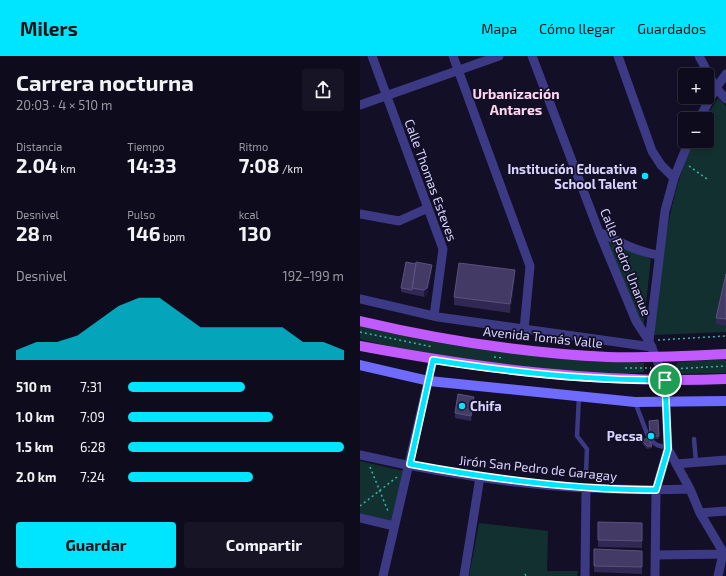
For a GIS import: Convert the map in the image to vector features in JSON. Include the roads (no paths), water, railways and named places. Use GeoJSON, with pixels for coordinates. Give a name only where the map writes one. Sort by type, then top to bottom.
{"type":"FeatureCollection","features":[{"type":"Feature","properties":{"kind":"main road","name":"Avenida Tomás Valle"},"geometry":{"type":"LineString","coordinates":[[360,321],[457,341],[498,347],[609,357],[652,348],[726,354]]}},
{"type":"Feature","properties":{"kind":"main road"},"geometry":{"type":"LineString","coordinates":[[360,346],[433,360],[492,369],[567,377],[665,380],[726,379]]}},
{"type":"Feature","properties":{"kind":"main road"},"geometry":{"type":"LineString","coordinates":[[360,365],[429,380],[636,402],[726,401]]}},
{"type":"Feature","properties":{"kind":"street","name":"Calle Thomas Esteves"},"geometry":{"type":"LineString","coordinates":[[372,56],[444,249],[434,316]]}},
{"type":"Feature","properties":{"kind":"street"},"geometry":{"type":"LineString","coordinates":[[453,56],[530,266],[524,330]]}},
{"type":"Feature","properties":{"kind":"street"},"geometry":{"type":"LineString","coordinates":[[360,105],[499,56]]}},
{"type":"Feature","properties":{"kind":"street","name":"Calle Pedro Unanue"},"geometry":{"type":"LineString","coordinates":[[532,56],[599,232],[636,321],[652,348],[665,380],[665,423],[668,449]]}},
{"type":"Feature","properties":{"kind":"street"},"geometry":{"type":"LineString","coordinates":[[618,56],[652,151],[661,165],[674,178]]}},
{"type":"Feature","properties":{"kind":"street"},"geometry":{"type":"LineString","coordinates":[[699,56],[716,88],[726,99]]}},
{"type":"Feature","properties":{"kind":"street"},"geometry":{"type":"LineString","coordinates":[[703,112],[716,88],[726,74]]}},
{"type":"Feature","properties":{"kind":"street"},"geometry":{"type":"LineString","coordinates":[[652,348],[658,255],[664,211],[674,178],[686,148]]}},
{"type":"Feature","properties":{"kind":"street"},"geometry":{"type":"LineString","coordinates":[[360,214],[399,221],[428,208]]}},
{"type":"Feature","properties":{"kind":"street"},"geometry":{"type":"LineString","coordinates":[[599,232],[620,243],[658,255]]}},
{"type":"Feature","properties":{"kind":"street","name":"Avenida Tomás Valle"},"geometry":{"type":"LineString","coordinates":[[360,299],[434,316],[652,348]]}},
{"type":"Feature","properties":{"kind":"street"},"geometry":{"type":"LineString","coordinates":[[383,576],[433,360]]}},
{"type":"Feature","properties":{"kind":"street"},"geometry":{"type":"LineString","coordinates":[[668,449],[690,489],[700,513],[725,555],[718,576]]}},
{"type":"Feature","properties":{"kind":"street"},"geometry":{"type":"LineString","coordinates":[[655,576],[656,490],[668,449]]}},
{"type":"Feature","properties":{"kind":"street","name":"Jirón San Pedro de Garagay"},"geometry":{"type":"LineString","coordinates":[[363,456],[480,477],[586,488],[656,490],[690,489]]}},
{"type":"Feature","properties":{"kind":"street"},"geometry":{"type":"LineString","coordinates":[[676,464],[726,460]]}},
{"type":"Feature","properties":{"kind":"street"},"geometry":{"type":"LineString","coordinates":[[464,576],[480,477]]}},
{"type":"Feature","properties":{"kind":"street"},"geometry":{"type":"LineString","coordinates":[[585,576],[586,488]]}},
{"type":"Feature","properties":{"kind":"street"},"geometry":{"type":"LineString","coordinates":[[700,513],[726,511]]}},
{"type":"Feature","properties":{"kind":"street"},"geometry":{"type":"LineString","coordinates":[[360,518],[395,522]]}},
{"type":"Feature","properties":{"kind":"street"},"geometry":{"type":"LineString","coordinates":[[656,554],[725,555]]}},
{"type":"Feature","properties":{"kind":"lane"},"geometry":{"type":"LineString","coordinates":[[578,396],[577,436],[587,448],[586,473]]}},
{"type":"Feature","properties":{"kind":"lane"},"geometry":{"type":"LineString","coordinates":[[636,402],[647,425],[651,441],[668,449]]}},
{"type":"Feature","properties":{"kind":"lane"},"geometry":{"type":"LineString","coordinates":[[694,438],[696,462]]}},
{"type":"Feature","properties":{"kind":"place","name":"Institución Educativa School Talent"},"geometry":{"type":"Point","coordinates":[645,176]}},
{"type":"Feature","properties":{"kind":"place","name":"Chifa"},"geometry":{"type":"Point","coordinates":[462,406]}},
{"type":"Feature","properties":{"kind":"place","name":"Pecsa"},"geometry":{"type":"Point","coordinates":[651,436]}},
{"type":"Feature","properties":{"kind":"district","name":"Urbanización Antares"},"geometry":{"type":"Point","coordinates":[516,102]}}]}
